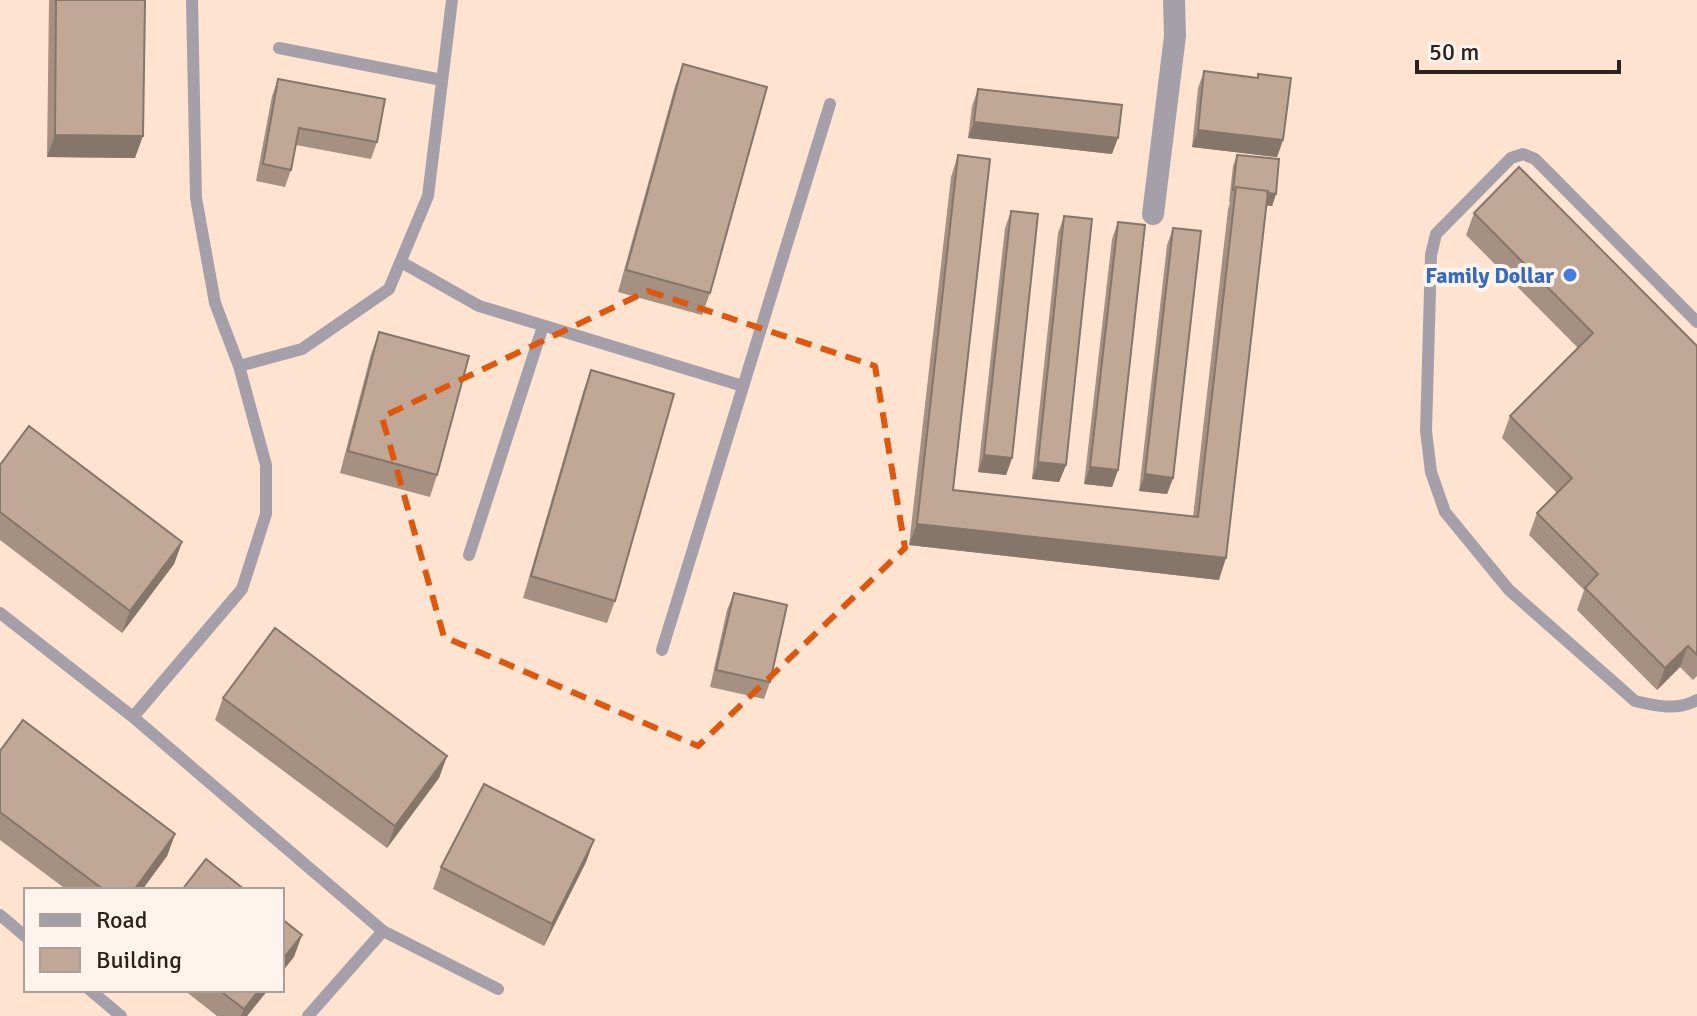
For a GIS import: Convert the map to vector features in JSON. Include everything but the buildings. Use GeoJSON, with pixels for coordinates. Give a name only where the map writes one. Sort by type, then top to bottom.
{"type":"FeatureCollection","features":[{"type":"Feature","properties":{"kind":"street"},"geometry":{"type":"LineString","coordinates":[[1153,214],[1175,36],[1174,0]]}},
{"type":"Feature","properties":{"kind":"lane"},"geometry":{"type":"LineString","coordinates":[[133,717],[242,589],[266,514],[266,465],[239,366],[215,303],[196,198],[192,0]]}},
{"type":"Feature","properties":{"kind":"lane"},"geometry":{"type":"LineString","coordinates":[[239,366],[302,349],[389,289],[428,196],[452,0]]}},
{"type":"Feature","properties":{"kind":"lane"},"geometry":{"type":"LineString","coordinates":[[279,48],[442,80]]}},
{"type":"Feature","properties":{"kind":"lane"},"geometry":{"type":"LineString","coordinates":[[662,650],[830,104]]}},
{"type":"Feature","properties":{"kind":"lane"},"geometry":{"type":"LineString","coordinates":[[1697,322],[1535,159],[1523,154],[1511,158],[1436,234],[1431,255],[1426,431],[1431,472],[1445,512],[1509,590],[1635,701],[1661,708],[1697,700]]}},
{"type":"Feature","properties":{"kind":"lane"},"geometry":{"type":"LineString","coordinates":[[401,262],[479,306],[743,386]]}},
{"type":"Feature","properties":{"kind":"lane"},"geometry":{"type":"LineString","coordinates":[[469,555],[543,326]]}},
{"type":"Feature","properties":{"kind":"lane"},"geometry":{"type":"LineString","coordinates":[[0,613],[133,717],[383,931],[498,989]]}},
{"type":"Feature","properties":{"kind":"lane"},"geometry":{"type":"LineString","coordinates":[[0,915],[24,935]]}},
{"type":"Feature","properties":{"kind":"lane"},"geometry":{"type":"LineString","coordinates":[[308,1016],[383,931]]}},
{"type":"Feature","properties":{"kind":"lane"},"geometry":{"type":"LineString","coordinates":[[92,992],[121,1016]]}},
{"type":"Feature","properties":{"kind":"highlighted area"},"geometry":{"type":"Polygon","coordinates":[[[648,291],[875,366],[905,548],[698,746],[444,637],[382,417],[648,291]]]}},
{"type":"Feature","properties":{"kind":"place","name":"Family Dollar"},"geometry":{"type":"Point","coordinates":[1570,275]}}]}
